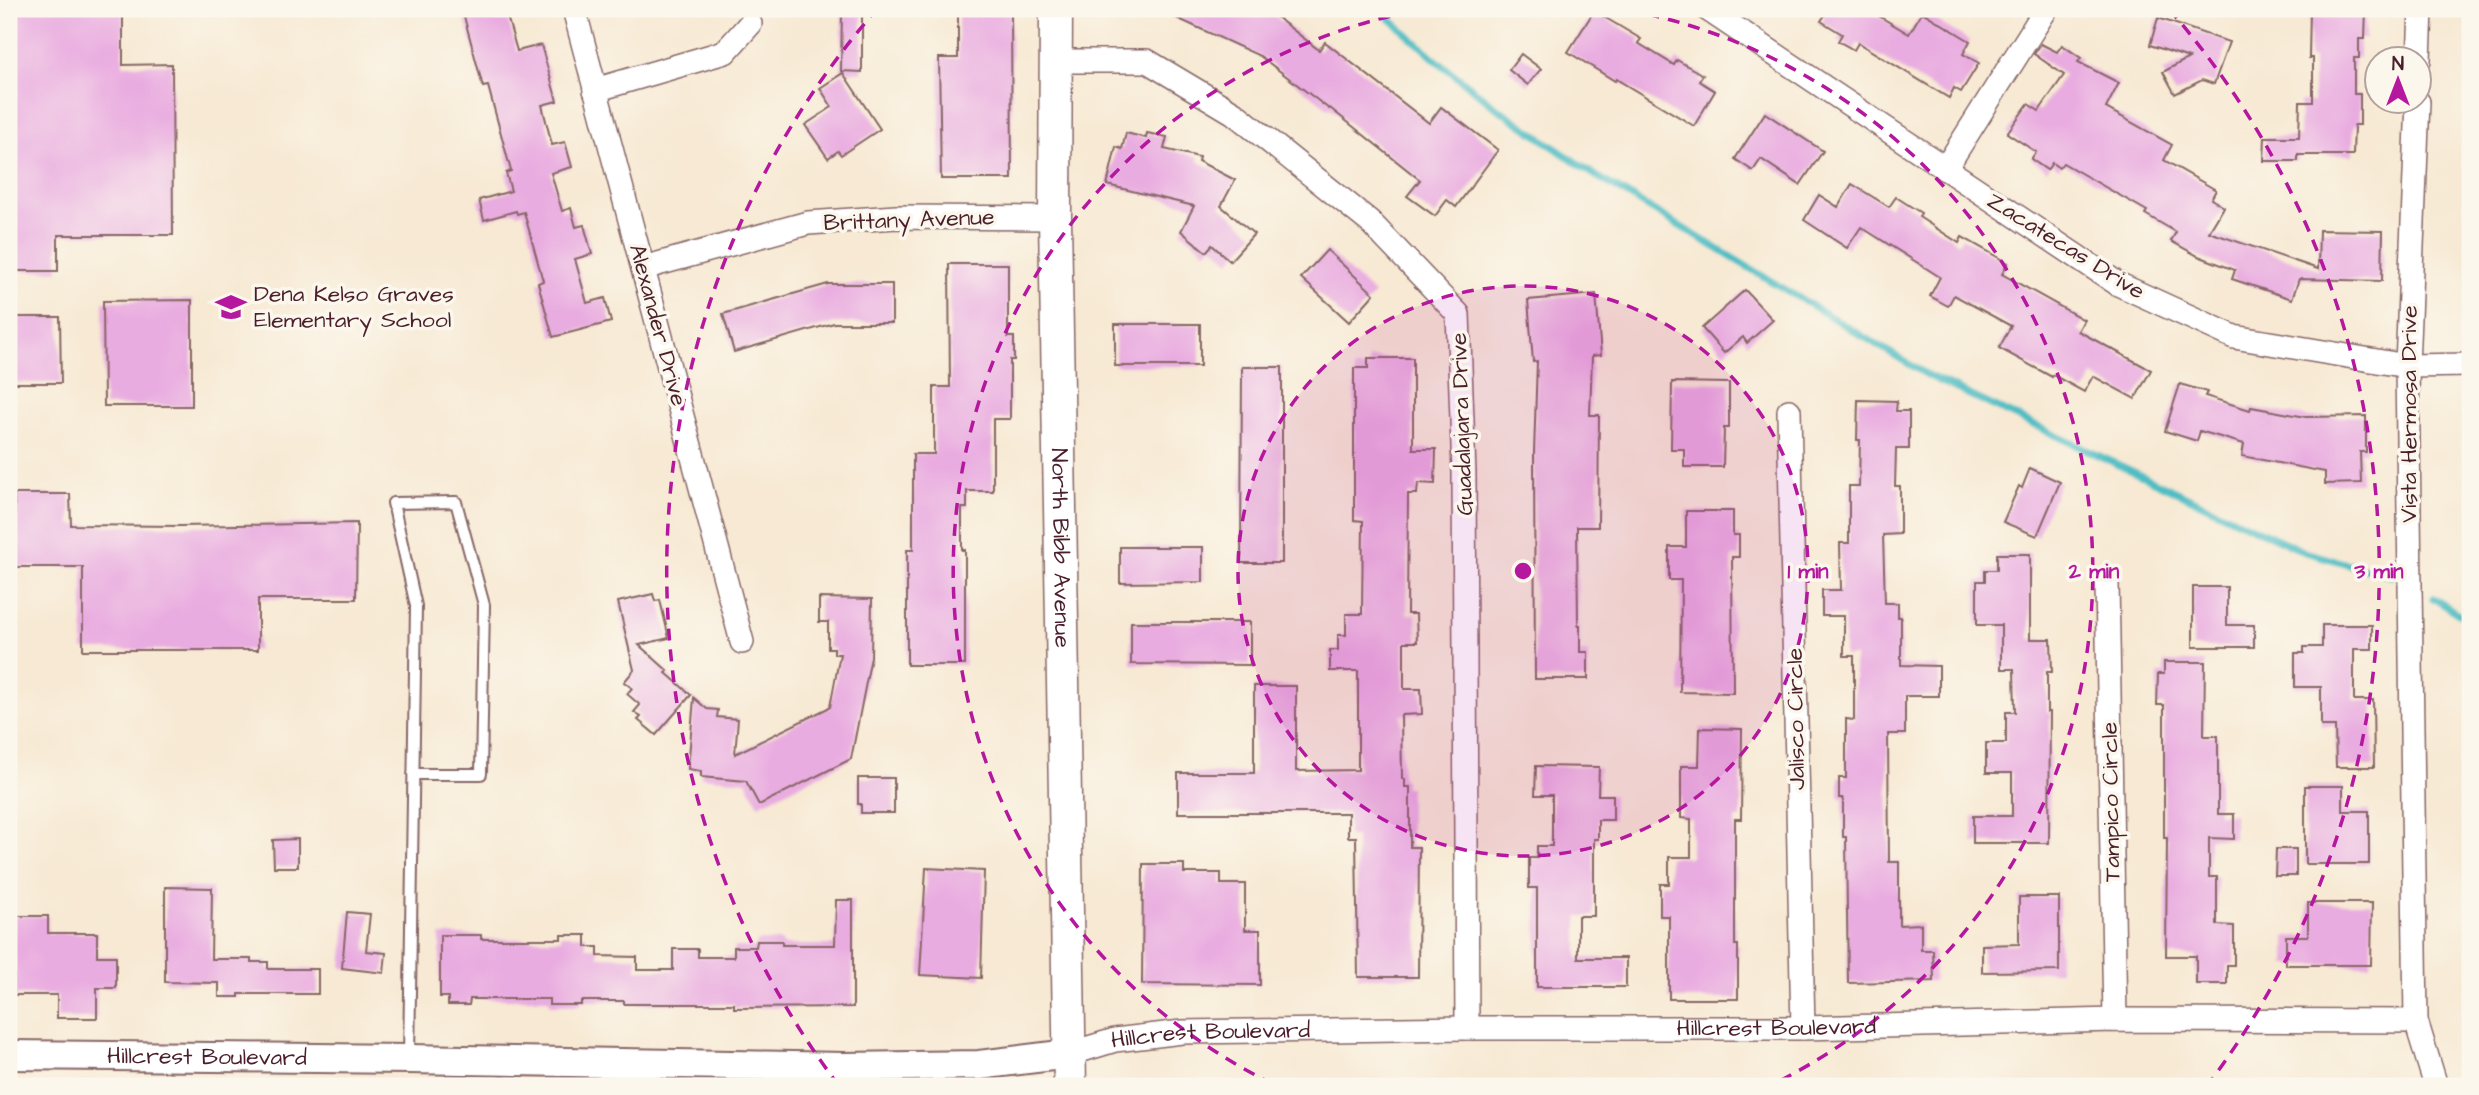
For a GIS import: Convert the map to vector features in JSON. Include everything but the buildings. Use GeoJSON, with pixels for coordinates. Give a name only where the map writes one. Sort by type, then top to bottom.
{"type":"FeatureCollection","features":[{"type":"Feature","properties":{"kind":"main road","name":"North Bibb Avenue"},"geometry":{"type":"LineString","coordinates":[[1056,9],[1055,218],[1069,1086]]}},
{"type":"Feature","properties":{"kind":"street","name":"Alexander Drive"},"geometry":{"type":"LineString","coordinates":[[574,9],[742,642]]}},
{"type":"Feature","properties":{"kind":"street","name":"Zacatecas Drive"},"geometry":{"type":"LineString","coordinates":[[1707,9],[2118,284],[2234,337],[2407,366],[2470,365]]}},
{"type":"Feature","properties":{"kind":"street"},"geometry":{"type":"LineString","coordinates":[[1945,169],[2046,9]]}},
{"type":"Feature","properties":{"kind":"street"},"geometry":{"type":"LineString","coordinates":[[2420,46],[2421,9]]}},
{"type":"Feature","properties":{"kind":"street"},"geometry":{"type":"LineString","coordinates":[[595,90],[725,52],[750,24]]}},
{"type":"Feature","properties":{"kind":"street","name":"Guadalajara Drive"},"geometry":{"type":"LineString","coordinates":[[1056,61],[1147,61],[1234,113],[1370,222],[1458,314],[1464,472],[1467,1028]]}},
{"type":"Feature","properties":{"kind":"street","name":"Vista Hermosa Drive"},"geometry":{"type":"LineString","coordinates":[[2417,116],[2407,366],[2416,1021],[2436,1086]]}},
{"type":"Feature","properties":{"kind":"street","name":"Brittany Avenue"},"geometry":{"type":"LineString","coordinates":[[643,268],[808,223],[896,217],[1055,218]]}},
{"type":"Feature","properties":{"kind":"street","name":"Jalisco Circle"},"geometry":{"type":"LineString","coordinates":[[1789,411],[1803,1028]]}},
{"type":"Feature","properties":{"kind":"street","name":"Tampico Circle"},"geometry":{"type":"LineString","coordinates":[[2107,583],[2115,1020]]}},
{"type":"Feature","properties":{"kind":"street","name":"Hillcrest Boulevard"},"geometry":{"type":"LineString","coordinates":[[9,1055],[844,1067],[979,1065],[1069,1054],[1115,1040],[1182,1032],[1467,1028],[1803,1028],[2115,1020],[2416,1021]]}},
{"type":"Feature","properties":{"kind":"lane"},"geometry":{"type":"LineString","coordinates":[[409,1059],[413,774],[416,606],[393,503],[456,502],[484,605],[481,774],[413,774]]}},
{"type":"Feature","properties":{"kind":"waterway"},"geometry":{"type":"LineString","coordinates":[[1379,9],[1490,103],[1593,174],[1929,376],[2305,552],[2391,576]]}},
{"type":"Feature","properties":{"kind":"waterway"},"geometry":{"type":"LineString","coordinates":[[2433,598],[2470,621]]}},
{"type":"Feature","properties":{"kind":"place","name":"Dena Kelso Graves Elementary School"},"geometry":{"type":"Point","coordinates":[231,307]}}]}
